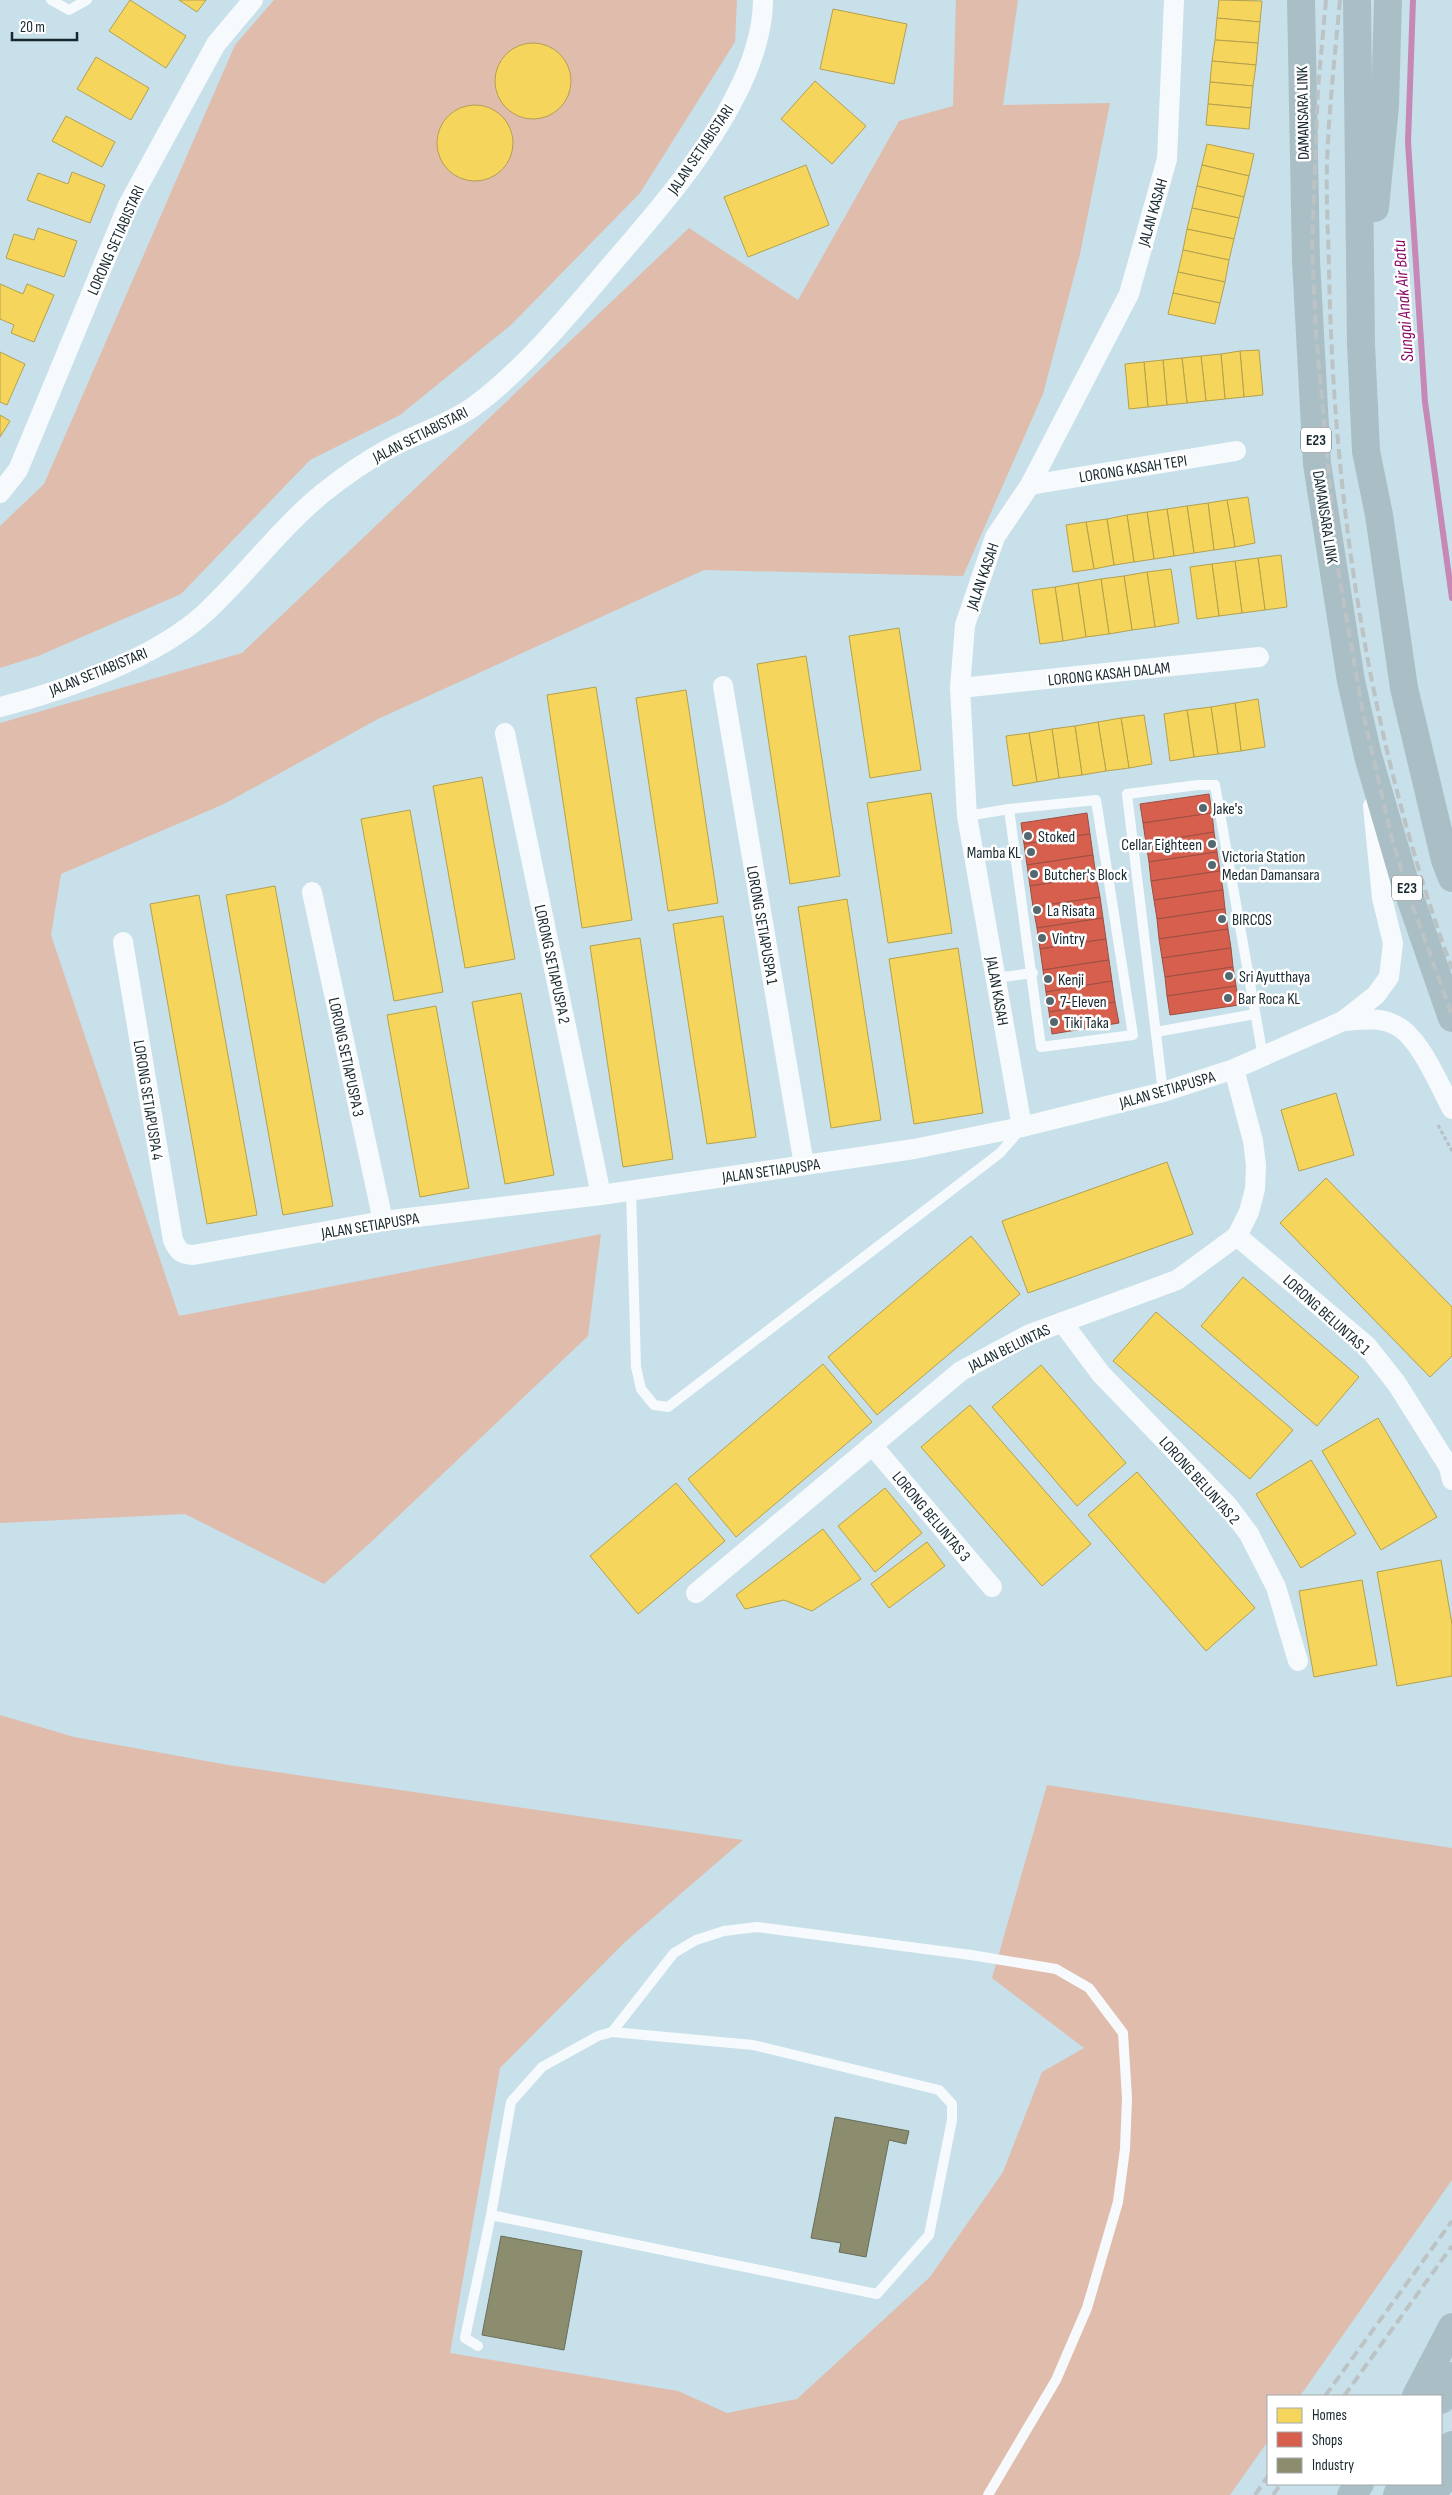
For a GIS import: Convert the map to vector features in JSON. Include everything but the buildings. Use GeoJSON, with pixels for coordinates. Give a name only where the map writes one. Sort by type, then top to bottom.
{"type":"FeatureCollection","features":[{"type":"Feature","properties":{"kind":"highway","name":"DAMANSARA LINK"},"geometry":{"type":"LineString","coordinates":[[1301,0],[1306,251],[1317,464],[1351,681],[1368,756],[1406,886],[1452,1018]]}},
{"type":"Feature","properties":{"kind":"highway"},"geometry":{"type":"LineString","coordinates":[[1357,0],[1361,344],[1366,451],[1379,516],[1404,688],[1445,860],[1452,878]]}},
{"type":"Feature","properties":{"kind":"highway"},"geometry":{"type":"LineString","coordinates":[[1361,344],[1385,106],[1388,0]]}},
{"type":"Feature","properties":{"kind":"highway"},"geometry":{"type":"LineString","coordinates":[[1417,2395],[1452,2327]]}},
{"type":"Feature","properties":{"kind":"highway"},"geometry":{"type":"LineString","coordinates":[[1442,2398],[1452,2376]]}},
{"type":"Feature","properties":{"kind":"highway"},"geometry":{"type":"LineString","coordinates":[[1442,2468],[1452,2445]]}},
{"type":"Feature","properties":{"kind":"highway"},"geometry":{"type":"LineString","coordinates":[[1351,2495],[1359,2485]]}},
{"type":"Feature","properties":{"kind":"highway"},"geometry":{"type":"LineString","coordinates":[[1423,2495],[1438,2485]]}},
{"type":"Feature","properties":{"kind":"street","name":"LORONG SETIABISTARI"},"geometry":{"type":"LineString","coordinates":[[0,493],[18,470],[128,205],[216,44],[253,0]]}},
{"type":"Feature","properties":{"kind":"street","name":"JALAN SETIABISTARI"},"geometry":{"type":"LineString","coordinates":[[0,707],[22,702],[112,669],[160,645],[203,615],[321,494],[355,468],[392,447],[442,425],[472,407],[496,388],[567,317],[650,220],[715,131],[738,92],[755,49],[763,13],[763,0]]}},
{"type":"Feature","properties":{"kind":"street","name":"JALAN KASAH"},"geometry":{"type":"LineString","coordinates":[[1022,1128],[968,816],[960,688],[966,625],[995,537],[1030,485],[1129,294],[1167,160],[1174,0]]}},
{"type":"Feature","properties":{"kind":"street","name":"LORONG KASAH TEPI"},"geometry":{"type":"LineString","coordinates":[[1030,485],[1236,451]]}},
{"type":"Feature","properties":{"kind":"street","name":"LORONG KASAH DALAM"},"geometry":{"type":"LineString","coordinates":[[960,688],[1258,657]]}},
{"type":"Feature","properties":{"kind":"street","name":"LORONG SETIAPUSPA 1"},"geometry":{"type":"LineString","coordinates":[[723,686],[804,1165]]}},
{"type":"Feature","properties":{"kind":"street","name":"LORONG SETIAPUSPA 2"},"geometry":{"type":"LineString","coordinates":[[505,733],[601,1195]]}},
{"type":"Feature","properties":{"kind":"street","name":"JALAN SETIAPUSPA"},"geometry":{"type":"LineString","coordinates":[[184,1254],[193,1255],[383,1221],[601,1195],[914,1149],[1022,1128],[1163,1092],[1234,1069],[1263,1057],[1343,1021],[1376,995],[1388,977],[1392,962],[1393,943],[1382,898],[1368,756]]}},
{"type":"Feature","properties":{"kind":"street","name":"LORONG SETIAPUSPA 3"},"geometry":{"type":"LineString","coordinates":[[312,892],[383,1221]]}},
{"type":"Feature","properties":{"kind":"street","name":"LORONG SETIAPUSPA 4"},"geometry":{"type":"LineString","coordinates":[[123,942],[173,1240],[178,1250],[184,1254]]}},
{"type":"Feature","properties":{"kind":"street","name":"JALAN SETIAPUSPA"},"geometry":{"type":"LineString","coordinates":[[1343,1021],[1376,1020],[1392,1023],[1406,1030],[1443,1114]]}},
{"type":"Feature","properties":{"kind":"street","name":"JALAN BELUNTAS"},"geometry":{"type":"LineString","coordinates":[[696,1593],[961,1371],[1028,1335],[1177,1280],[1236,1236],[1248,1212],[1255,1189],[1256,1165],[1253,1142],[1234,1069]]}},
{"type":"Feature","properties":{"kind":"street","name":"LORONG BELUNTAS 1"},"geometry":{"type":"LineString","coordinates":[[1236,1236],[1366,1346],[1397,1384],[1449,1467],[1452,1480]]}},
{"type":"Feature","properties":{"kind":"street","name":"LORONG BELUNTAS 2"},"geometry":{"type":"LineString","coordinates":[[1062,1322],[1101,1374],[1228,1506],[1249,1534],[1276,1587],[1298,1661]]}},
{"type":"Feature","properties":{"kind":"street","name":"LORONG BELUNTAS 3"},"geometry":{"type":"LineString","coordinates":[[872,1445],[992,1587]]}},
{"type":"Feature","properties":{"kind":"lane"},"geometry":{"type":"LineString","coordinates":[[52,0],[70,10],[87,0]]}},
{"type":"Feature","properties":{"kind":"lane"},"geometry":{"type":"LineString","coordinates":[[1163,1092],[1127,794],[1198,785],[1215,785],[1263,1057]]}},
{"type":"Feature","properties":{"kind":"lane"},"geometry":{"type":"LineString","coordinates":[[968,816],[1009,810],[1096,800],[1132,1035],[1041,1047],[1009,810]]}},
{"type":"Feature","properties":{"kind":"lane"},"geometry":{"type":"LineString","coordinates":[[996,978],[1032,973]]}},
{"type":"Feature","properties":{"kind":"lane"},"geometry":{"type":"LineString","coordinates":[[1156,1032],[1255,1014]]}},
{"type":"Feature","properties":{"kind":"lane"},"geometry":{"type":"LineString","coordinates":[[631,1190],[636,1367],[641,1389],[654,1405],[668,1407],[1000,1153],[1022,1128]]}},
{"type":"Feature","properties":{"kind":"lane"},"geometry":{"type":"LineString","coordinates":[[612,2032],[674,1952],[696,1940],[724,1930],[757,1927],[971,1955],[1056,1969],[1089,1988],[1123,2033],[1127,2098],[1125,2150],[1118,2202],[1087,2308],[1056,2380],[988,2495]]}},
{"type":"Feature","properties":{"kind":"lane"},"geometry":{"type":"LineString","coordinates":[[478,2346],[465,2338],[491,2216],[510,2102],[542,2067],[598,2036],[612,2032],[753,2045],[939,2090],[952,2104],[952,2120],[929,2235],[876,2294],[491,2216]]}},
{"type":"Feature","properties":{"kind":"path"},"geometry":{"type":"LineString","coordinates":[[1443,1114],[1452,1151]]}},
{"type":"Feature","properties":{"kind":"shaded area"},"geometry":{"type":"Polygon","coordinates":[[[274,0],[737,0],[735,42],[640,193],[512,324],[400,415],[310,460],[181,594],[38,656],[0,668],[0,526],[44,484],[235,45],[274,0]]]}},
{"type":"Feature","properties":{"kind":"shaded area"},"geometry":{"type":"Polygon","coordinates":[[[956,0],[1018,0],[1003,105],[1110,103],[1080,254],[1043,394],[963,576],[704,570],[378,719],[224,804],[61,874],[51,935],[179,1316],[601,1234],[588,1336],[370,1543],[324,1584],[185,1514],[0,1523],[0,723],[242,653],[689,228],[798,300],[899,121],[953,106],[956,0]]]}},
{"type":"Feature","properties":{"kind":"shaded area"},"geometry":{"type":"Polygon","coordinates":[[[0,1715],[74,1737],[228,1765],[743,1840],[625,1942],[500,2068],[450,2353],[678,2391],[727,2413],[797,2399],[930,2277],[1003,2172],[1042,2072],[1084,2048],[992,1978],[1047,1785],[1452,1848],[1452,2180],[1301,2395],[1267,2395],[1267,2442],[1230,2495],[0,2495],[0,1715]]]}},
{"type":"Feature","properties":{"kind":"waterway","name":"Sungai Anak Air Batu"},"geometry":{"type":"LineString","coordinates":[[1413,0],[1408,142],[1425,402],[1452,598]]}},
{"type":"Feature","properties":{"kind":"railway"},"geometry":{"type":"LineString","coordinates":[[1326,0],[1318,88],[1312,245],[1316,334],[1337,563],[1362,708],[1393,843],[1413,907],[1452,1015]]}},
{"type":"Feature","properties":{"kind":"railway"},"geometry":{"type":"LineString","coordinates":[[1340,0],[1329,122],[1327,202],[1332,356],[1338,445],[1348,535],[1361,623],[1378,711],[1399,798],[1423,884],[1452,969]]}},
{"type":"Feature","properties":{"kind":"railway"},"geometry":{"type":"LineString","coordinates":[[1326,2395],[1452,2221]]}},
{"type":"Feature","properties":{"kind":"railway"},"geometry":{"type":"LineString","coordinates":[[1345,2395],[1452,2246]]}},
{"type":"Feature","properties":{"kind":"railway"},"geometry":{"type":"LineString","coordinates":[[1255,2495],[1267,2477]]}},
{"type":"Feature","properties":{"kind":"railway"},"geometry":{"type":"LineString","coordinates":[[1273,2495],[1280,2485]]}},
{"type":"Feature","properties":{"kind":"place","name":"Jake's"},"geometry":{"type":"Point","coordinates":[1203,808]}},
{"type":"Feature","properties":{"kind":"place","name":"Stoked"},"geometry":{"type":"Point","coordinates":[1028,836]}},
{"type":"Feature","properties":{"kind":"place","name":"Cellar Eighteen"},"geometry":{"type":"Point","coordinates":[1212,844]}},
{"type":"Feature","properties":{"kind":"place","name":"Mamba KL"},"geometry":{"type":"Point","coordinates":[1031,852]}},
{"type":"Feature","properties":{"kind":"place","name":"Victoria Station Medan Damansara"},"geometry":{"type":"Point","coordinates":[1212,865]}},
{"type":"Feature","properties":{"kind":"place","name":"Butcher's Block"},"geometry":{"type":"Point","coordinates":[1034,874]}},
{"type":"Feature","properties":{"kind":"place","name":"La Risata"},"geometry":{"type":"Point","coordinates":[1037,910]}},
{"type":"Feature","properties":{"kind":"place","name":"BIRCOS"},"geometry":{"type":"Point","coordinates":[1222,919]}},
{"type":"Feature","properties":{"kind":"place","name":"Vintry"},"geometry":{"type":"Point","coordinates":[1042,938]}},
{"type":"Feature","properties":{"kind":"place","name":"Sri Ayutthaya"},"geometry":{"type":"Point","coordinates":[1229,976]}},
{"type":"Feature","properties":{"kind":"place","name":"Kenji"},"geometry":{"type":"Point","coordinates":[1048,979]}},
{"type":"Feature","properties":{"kind":"place","name":"Bar Roca KL"},"geometry":{"type":"Point","coordinates":[1228,998]}},
{"type":"Feature","properties":{"kind":"place","name":"7-Eleven"},"geometry":{"type":"Point","coordinates":[1050,1001]}},
{"type":"Feature","properties":{"kind":"place","name":"Tiki Taka"},"geometry":{"type":"Point","coordinates":[1054,1022]}}]}
